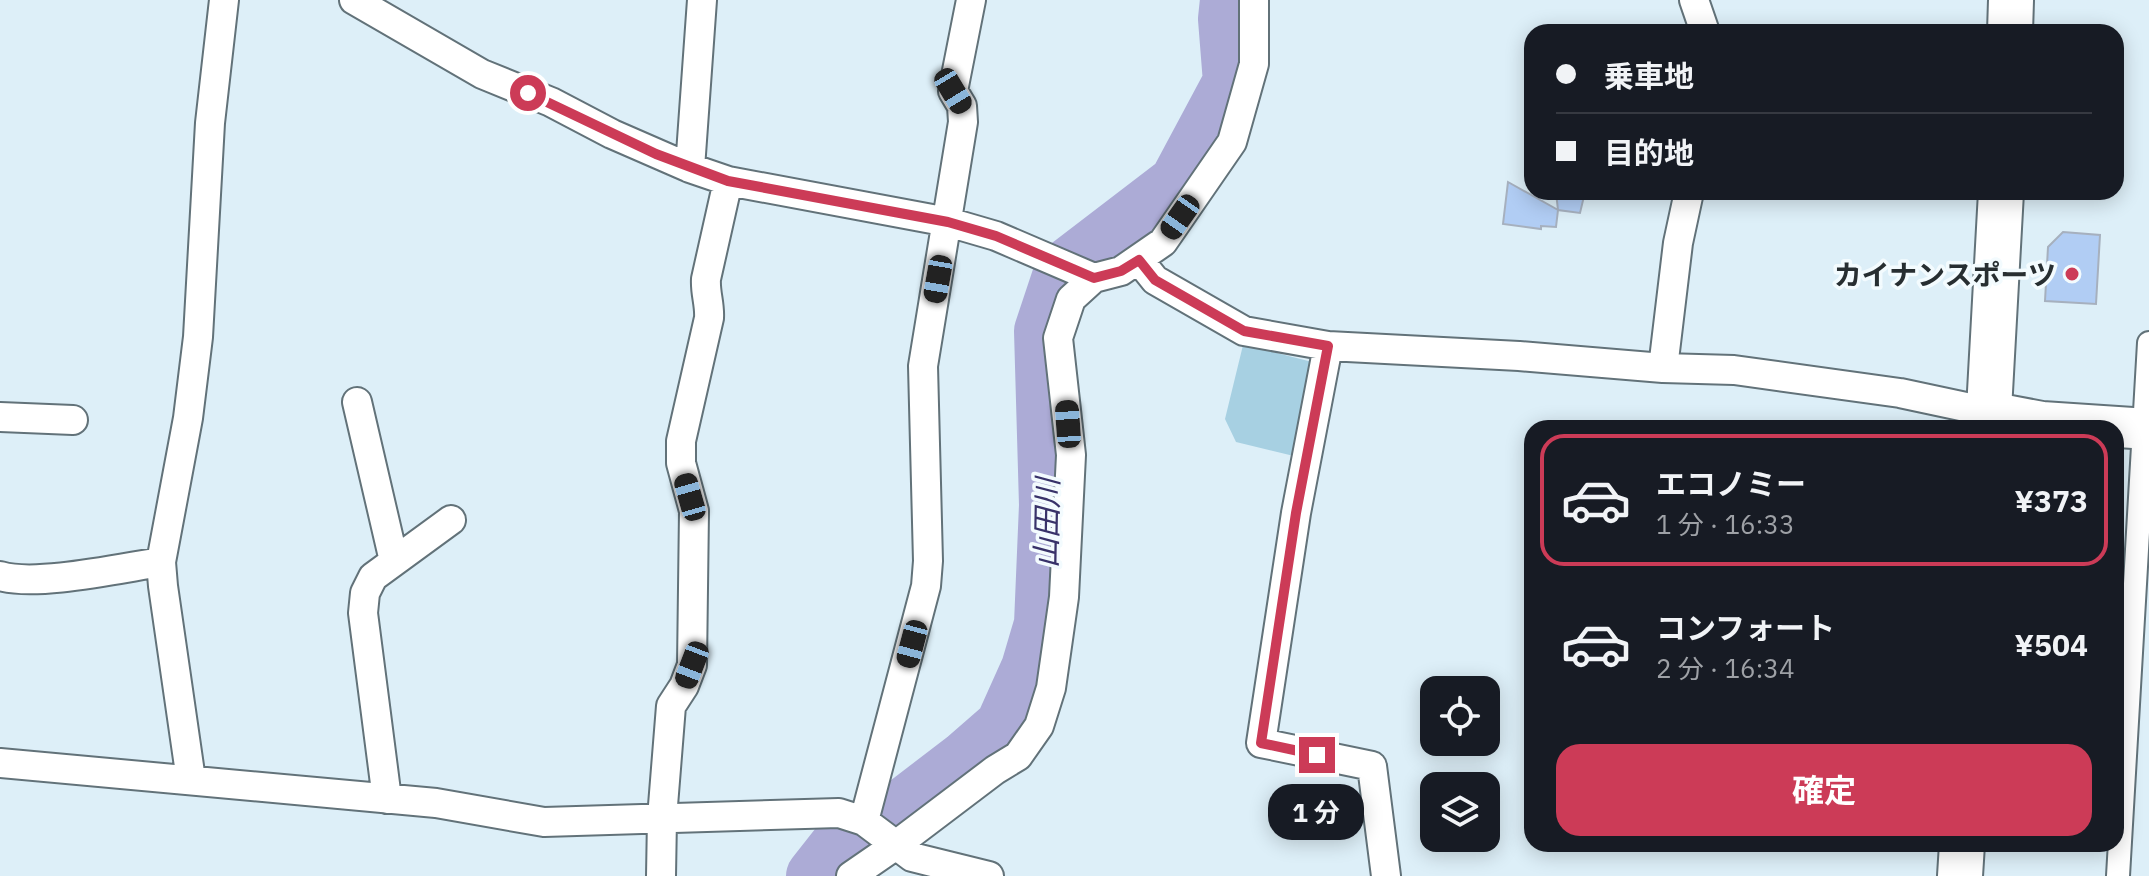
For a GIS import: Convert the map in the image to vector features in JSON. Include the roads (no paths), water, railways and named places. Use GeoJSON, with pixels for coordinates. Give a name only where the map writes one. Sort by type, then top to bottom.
{"type":"FeatureCollection","features":[{"type":"Feature","properties":{"kind":"highway"},"geometry":{"type":"LineString","coordinates":[[2010,24],[2011,0]]}},
{"type":"Feature","properties":{"kind":"highway"},"geometry":{"type":"LineString","coordinates":[[1988,420],[2001,200]]}},
{"type":"Feature","properties":{"kind":"highway"},"geometry":{"type":"LineString","coordinates":[[1960,876],[1962,852]]}},
{"type":"Feature","properties":{"kind":"main road"},"geometry":{"type":"LineString","coordinates":[[2124,427],[2147,429]]}},
{"type":"Feature","properties":{"kind":"street"},"geometry":{"type":"LineString","coordinates":[[191,780],[161,562],[188,418],[198,337],[210,123],[224,0]]}},
{"type":"Feature","properties":{"kind":"street"},"geometry":{"type":"LineString","coordinates":[[354,0],[482,74],[551,102],[612,134],[690,168],[728,181],[948,222],[996,236],[1094,278]]}},
{"type":"Feature","properties":{"kind":"street"},"geometry":{"type":"LineString","coordinates":[[690,168],[702,0]]}},
{"type":"Feature","properties":{"kind":"street"},"geometry":{"type":"LineString","coordinates":[[864,821],[926,586],[923,366],[963,122],[962,106],[953,91],[971,0]]}},
{"type":"Feature","properties":{"kind":"street"},"geometry":{"type":"LineString","coordinates":[[851,876],[1018,756],[1039,726],[1051,688],[1065,581],[1071,455],[1058,338],[1071,299],[1094,278],[1121,271],[1163,242],[1232,142],[1254,64],[1254,0]]}},
{"type":"Feature","properties":{"kind":"street"},"geometry":{"type":"LineString","coordinates":[[1694,0],[1702,24]]}},
{"type":"Feature","properties":{"kind":"street"},"geometry":{"type":"LineString","coordinates":[[661,876],[662,818],[671,706],[684,686],[692,665],[694,511],[681,463],[681,441],[709,318],[706,279],[728,181]]}},
{"type":"Feature","properties":{"kind":"street"},"geometry":{"type":"LineString","coordinates":[[1663,368],[1678,243],[1687,200]]}},
{"type":"Feature","properties":{"kind":"street"},"geometry":{"type":"LineString","coordinates":[[1139,260],[1155,280],[1244,331],[1328,346],[1734,370],[1900,393],[1988,420]]}},
{"type":"Feature","properties":{"kind":"street"},"geometry":{"type":"LineString","coordinates":[[2124,784],[2147,429],[2149,343]]}},
{"type":"Feature","properties":{"kind":"street"},"geometry":{"type":"LineString","coordinates":[[1328,346],[1296,513],[1261,743],[1372,766],[1386,876]]}},
{"type":"Feature","properties":{"kind":"street"},"geometry":{"type":"LineString","coordinates":[[357,402],[394,561]]}},
{"type":"Feature","properties":{"kind":"street"},"geometry":{"type":"LineString","coordinates":[[0,417],[73,420]]}},
{"type":"Feature","properties":{"kind":"street"},"geometry":{"type":"LineString","coordinates":[[387,799],[363,613],[365,593],[373,577],[451,520]]}},
{"type":"Feature","properties":{"kind":"street"},"geometry":{"type":"LineString","coordinates":[[0,576],[37,579],[161,562]]}},
{"type":"Feature","properties":{"kind":"street"},"geometry":{"type":"LineString","coordinates":[[0,763],[436,803],[544,822],[839,813],[864,821],[912,857],[989,876]]}},
{"type":"Feature","properties":{"kind":"street"},"geometry":{"type":"LineString","coordinates":[[2118,876],[2120,852]]}},
{"type":"Feature","properties":{"kind":"waterway","name":"山田川"},"geometry":{"type":"LineString","coordinates":[[815,876],[841,843],[901,809],[1004,726],[1030,668],[1043,624],[1048,505],[1043,331],[1063,271],[1178,183],[1232,82],[1227,19],[1229,0]]}},
{"type":"Feature","properties":{"kind":"place","name":"カイナンスポーツ"},"geometry":{"type":"Point","coordinates":[2072,274]}}]}
